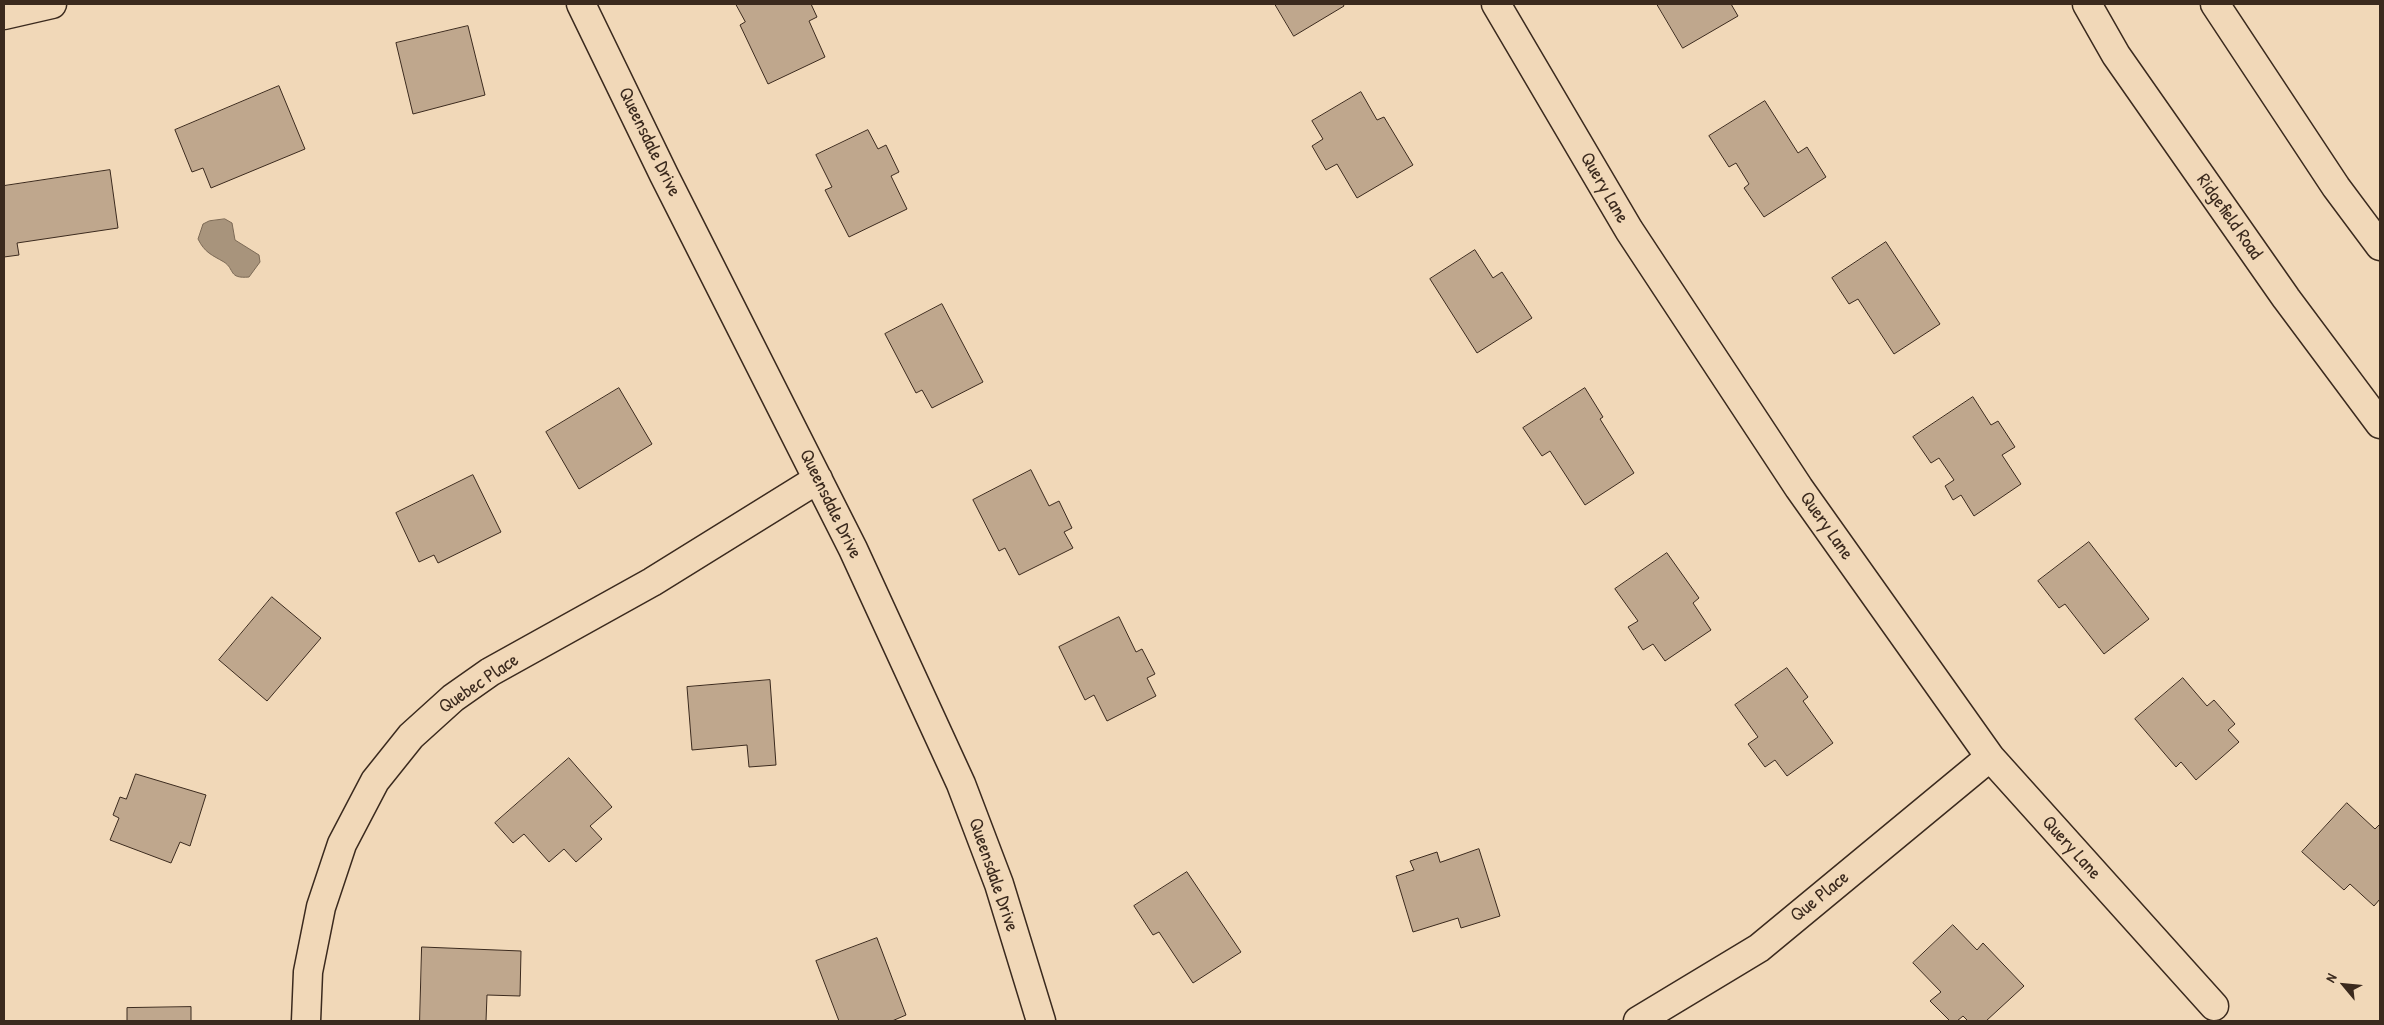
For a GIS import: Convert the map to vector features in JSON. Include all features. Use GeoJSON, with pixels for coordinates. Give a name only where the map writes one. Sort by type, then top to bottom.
{"type":"FeatureCollection","features":[{"type":"Feature","properties":{"kind":"street"},"geometry":{"type":"LineString","coordinates":[[4,15],[52,4]]}},
{"type":"Feature","properties":{"kind":"street","name":"Queensdale Drive"},"geometry":{"type":"LineString","coordinates":[[581,4],[664,175],[853,549],[961,784],[999,884],[1041,1021]]}},
{"type":"Feature","properties":{"kind":"street","name":"Query Lane"},"geometry":{"type":"LineString","coordinates":[[1496,4],[1628,230],[1799,488],[1990,757],[2214,1006]]}},
{"type":"Feature","properties":{"kind":"street","name":"Ridgefield Road"},"geometry":{"type":"LineString","coordinates":[[2087,4],[2127,72],[2286,298],[2380,424]]}},
{"type":"Feature","properties":{"kind":"street"},"geometry":{"type":"LineString","coordinates":[[2215,4],[2336,187],[2380,246]]}},
{"type":"Feature","properties":{"kind":"street","name":"Quebec Place"},"geometry":{"type":"LineString","coordinates":[[306,1021],[308,972],[321,907],[342,844],[375,781],[411,736],[452,698],[490,672],[652,582],[818,479]]}},
{"type":"Feature","properties":{"kind":"street","name":"Que Place"},"geometry":{"type":"LineString","coordinates":[[1638,1021],[1758,948],[1990,757]]}},
{"type":"Feature","properties":{"kind":"shaded area"},"geometry":{"type":"Polygon","coordinates":[[[225,219],[232,223],[235,240],[259,255],[260,262],[249,277],[235,275],[224,262],[206,251],[198,239],[203,224],[209,221],[225,219]]]}},
{"type":"Feature","properties":{"kind":"building"},"geometry":{"type":"Polygon","coordinates":[[[736,4],[811,4],[817,17],[809,21],[825,57],[768,84],[740,25],[745,22],[736,4]]]}},
{"type":"Feature","properties":{"kind":"building"},"geometry":{"type":"Polygon","coordinates":[[[1275,4],[1343,4],[1344,6],[1294,36],[1275,4]]]}},
{"type":"Feature","properties":{"kind":"building"},"geometry":{"type":"Polygon","coordinates":[[[1657,4],[1731,4],[1738,16],[1683,48],[1657,4]]]}},
{"type":"Feature","properties":{"kind":"building"},"geometry":{"type":"Polygon","coordinates":[[[468,26],[485,95],[413,114],[396,43],[468,26]]]}},
{"type":"Feature","properties":{"kind":"building"},"geometry":{"type":"Polygon","coordinates":[[[279,86],[305,149],[211,188],[203,168],[192,172],[175,130],[279,86]]]}},
{"type":"Feature","properties":{"kind":"building"},"geometry":{"type":"Polygon","coordinates":[[[1361,92],[1377,120],[1384,117],[1413,165],[1357,198],[1337,164],[1326,170],[1312,146],[1323,139],[1312,121],[1361,92]]]}},
{"type":"Feature","properties":{"kind":"building"},"geometry":{"type":"Polygon","coordinates":[[[1765,101],[1798,153],[1807,147],[1826,177],[1764,217],[1744,188],[1749,184],[1736,163],[1729,167],[1709,136],[1765,101]]]}},
{"type":"Feature","properties":{"kind":"building"},"geometry":{"type":"Polygon","coordinates":[[[868,130],[878,149],[886,145],[899,172],[891,176],[907,209],[849,237],[825,190],[832,187],[816,155],[868,130]]]}},
{"type":"Feature","properties":{"kind":"building"},"geometry":{"type":"Polygon","coordinates":[[[110,170],[118,228],[17,243],[19,255],[4,257],[4,186],[110,170]]]}},
{"type":"Feature","properties":{"kind":"building"},"geometry":{"type":"Polygon","coordinates":[[[1886,242],[1940,324],[1894,354],[1858,299],[1849,304],[1832,278],[1886,242]]]}},
{"type":"Feature","properties":{"kind":"building"},"geometry":{"type":"Polygon","coordinates":[[[1475,250],[1493,278],[1502,272],[1532,318],[1477,353],[1430,279],[1475,250]]]}},
{"type":"Feature","properties":{"kind":"building"},"geometry":{"type":"Polygon","coordinates":[[[942,304],[983,382],[932,408],[922,390],[916,393],[885,334],[942,304]]]}},
{"type":"Feature","properties":{"kind":"building"},"geometry":{"type":"Polygon","coordinates":[[[619,388],[652,444],[579,489],[546,432],[619,388]]]}},
{"type":"Feature","properties":{"kind":"building"},"geometry":{"type":"Polygon","coordinates":[[[1585,388],[1603,417],[1600,419],[1634,473],[1585,505],[1550,451],[1542,456],[1523,428],[1585,388]]]}},
{"type":"Feature","properties":{"kind":"building"},"geometry":{"type":"Polygon","coordinates":[[[1973,397],[1991,425],[1998,421],[2015,447],[2002,455],[2021,484],[1974,516],[1961,495],[1953,500],[1945,486],[1954,480],[1939,458],[1931,463],[1913,437],[1973,397]]]}},
{"type":"Feature","properties":{"kind":"building"},"geometry":{"type":"Polygon","coordinates":[[[1031,470],[1049,506],[1059,501],[1072,528],[1064,532],[1073,548],[1019,575],[1005,548],[999,551],[973,500],[1031,470]]]}},
{"type":"Feature","properties":{"kind":"building"},"geometry":{"type":"Polygon","coordinates":[[[473,475],[501,532],[438,563],[434,555],[419,562],[396,513],[473,475]]]}},
{"type":"Feature","properties":{"kind":"building"},"geometry":{"type":"Polygon","coordinates":[[[2089,542],[2149,619],[2104,654],[2065,604],[2059,608],[2038,581],[2089,542]]]}},
{"type":"Feature","properties":{"kind":"building"},"geometry":{"type":"Polygon","coordinates":[[[1667,553],[1699,598],[1693,603],[1711,630],[1665,661],[1653,644],[1643,650],[1628,627],[1638,621],[1615,589],[1667,553]]]}},
{"type":"Feature","properties":{"kind":"building"},"geometry":{"type":"Polygon","coordinates":[[[272,597],[321,638],[267,701],[219,660],[272,597]]]}},
{"type":"Feature","properties":{"kind":"building"},"geometry":{"type":"Polygon","coordinates":[[[1119,617],[1136,652],[1142,649],[1155,674],[1147,678],[1156,696],[1107,721],[1094,695],[1085,700],[1059,647],[1119,617]]]}},
{"type":"Feature","properties":{"kind":"building"},"geometry":{"type":"Polygon","coordinates":[[[1787,668],[1808,697],[1803,701],[1833,743],[1787,776],[1775,760],[1765,767],[1748,744],[1758,737],[1735,705],[1787,668]]]}},
{"type":"Feature","properties":{"kind":"building"},"geometry":{"type":"Polygon","coordinates":[[[2183,678],[2207,706],[2214,700],[2235,724],[2228,730],[2239,742],[2196,780],[2181,762],[2176,767],[2135,719],[2183,678]]]}},
{"type":"Feature","properties":{"kind":"building"},"geometry":{"type":"Polygon","coordinates":[[[770,680],[776,765],[749,767],[747,745],[692,750],[687,687],[770,680]]]}},
{"type":"Feature","properties":{"kind":"building"},"geometry":{"type":"Polygon","coordinates":[[[569,758],[612,807],[590,826],[602,839],[576,862],[564,849],[549,862],[524,834],[513,843],[495,823],[569,758]]]}},
{"type":"Feature","properties":{"kind":"building"},"geometry":{"type":"Polygon","coordinates":[[[136,774],[206,795],[190,846],[180,842],[171,863],[110,840],[119,818],[113,815],[120,797],[126,799],[136,774]]]}},
{"type":"Feature","properties":{"kind":"building"},"geometry":{"type":"Polygon","coordinates":[[[2347,803],[2375,829],[2380,824],[2380,899],[2374,906],[2350,884],[2344,890],[2302,852],[2347,803]]]}},
{"type":"Feature","properties":{"kind":"building"},"geometry":{"type":"Polygon","coordinates":[[[1479,849],[1500,916],[1461,928],[1458,918],[1413,932],[1396,876],[1414,870],[1410,861],[1437,852],[1440,862],[1479,849]]]}},
{"type":"Feature","properties":{"kind":"building"},"geometry":{"type":"Polygon","coordinates":[[[1187,872],[1241,952],[1193,983],[1159,932],[1153,935],[1134,906],[1187,872]]]}},
{"type":"Feature","properties":{"kind":"building"},"geometry":{"type":"Polygon","coordinates":[[[1953,925],[1977,950],[1983,943],[2024,986],[1986,1021],[1968,1021],[1963,1016],[1957,1021],[1950,1021],[1930,1001],[1941,992],[1913,963],[1953,925]]]}},
{"type":"Feature","properties":{"kind":"building"},"geometry":{"type":"Polygon","coordinates":[[[877,938],[906,1015],[892,1021],[839,1021],[816,961],[877,938]]]}},
{"type":"Feature","properties":{"kind":"building"},"geometry":{"type":"Polygon","coordinates":[[[422,947],[521,951],[520,996],[487,995],[486,1021],[420,1021],[422,947]]]}},
{"type":"Feature","properties":{"kind":"building"},"geometry":{"type":"Polygon","coordinates":[[[191,1007],[191,1021],[127,1021],[127,1008],[191,1007]]]}}]}
